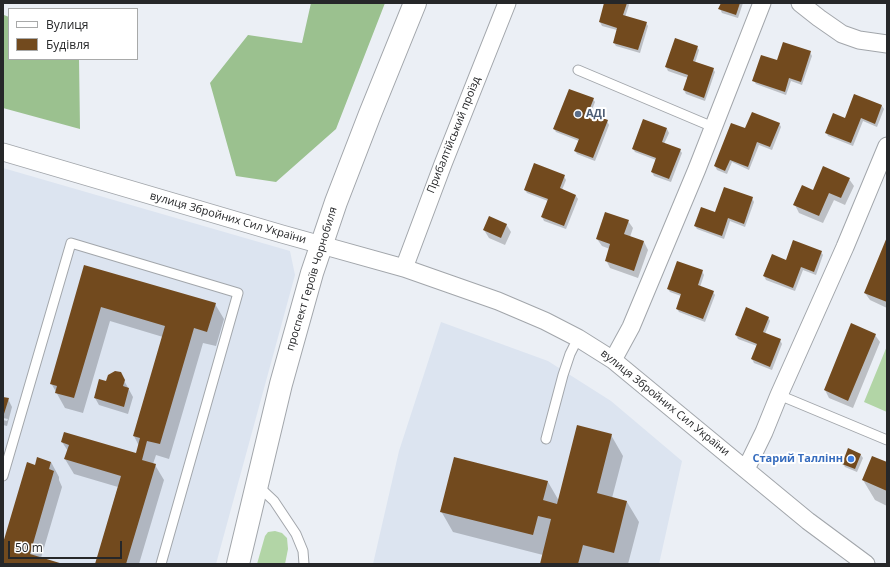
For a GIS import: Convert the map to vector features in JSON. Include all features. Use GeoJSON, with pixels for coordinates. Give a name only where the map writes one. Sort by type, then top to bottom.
{"type":"FeatureCollection","features":[{"type":"Feature","properties":{"kind":"street","name":"проспект Героїв Чорнобиля"},"geometry":{"type":"LineString","coordinates":[[238,564],[256,484],[293,339],[321,245],[370,114],[415,3]]}},
{"type":"Feature","properties":{"kind":"street","name":"Прибалтійський проїзд"},"geometry":{"type":"LineString","coordinates":[[404,268],[440,170],[508,3]]}},
{"type":"Feature","properties":{"kind":"street"},"geometry":{"type":"LineString","coordinates":[[613,360],[631,327],[762,3]]}},
{"type":"Feature","properties":{"kind":"street"},"geometry":{"type":"LineString","coordinates":[[800,3],[842,34],[859,40],[887,44]]}},
{"type":"Feature","properties":{"kind":"street"},"geometry":{"type":"LineString","coordinates":[[746,469],[761,439],[845,248],[887,146]]}},
{"type":"Feature","properties":{"kind":"street","name":"вулиця Збройних Сил України"},"geometry":{"type":"LineString","coordinates":[[3,152],[282,234],[404,268],[498,301],[545,321],[578,338],[613,360],[819,529],[866,564]]}},
{"type":"Feature","properties":{"kind":"lane"},"geometry":{"type":"LineString","coordinates":[[578,70],[713,127]]}},
{"type":"Feature","properties":{"kind":"lane"},"geometry":{"type":"LineString","coordinates":[[3,476],[71,243],[238,293],[161,564]]}},
{"type":"Feature","properties":{"kind":"lane"},"geometry":{"type":"LineString","coordinates":[[546,439],[563,375],[570,354],[578,338]]}},
{"type":"Feature","properties":{"kind":"lane"},"geometry":{"type":"LineString","coordinates":[[779,396],[887,440]]}},
{"type":"Feature","properties":{"kind":"lane"},"geometry":{"type":"LineString","coordinates":[[256,484],[274,501],[296,534],[303,551],[304,564]]}},
{"type":"Feature","properties":{"kind":"shaded area"},"geometry":{"type":"Polygon","coordinates":[[[3,168],[290,251],[295,275],[216,564],[3,564],[3,168]]]}},
{"type":"Feature","properties":{"kind":"shaded area"},"geometry":{"type":"Polygon","coordinates":[[[441,322],[548,361],[611,401],[682,461],[659,564],[373,564],[399,451],[441,322]]]}},
{"type":"Feature","properties":{"kind":"green space"},"geometry":{"type":"Polygon","coordinates":[[[311,3],[385,3],[336,129],[276,182],[236,176],[210,83],[248,35],[302,43],[311,3]]]}},
{"type":"Feature","properties":{"kind":"green space"},"geometry":{"type":"Polygon","coordinates":[[[3,10],[4,15],[8,17],[8,60],[79,60],[80,129],[3,108],[3,10]]]}},
{"type":"Feature","properties":{"kind":"green space"},"geometry":{"type":"Polygon","coordinates":[[[887,346],[887,412],[864,402],[887,346]]]}},
{"type":"Feature","properties":{"kind":"green space"},"geometry":{"type":"Polygon","coordinates":[[[275,531],[282,533],[287,538],[288,549],[285,564],[257,564],[265,536],[268,532],[275,531]]]}},
{"type":"Feature","properties":{"kind":"building"},"geometry":{"type":"Polygon","coordinates":[[[604,3],[627,3],[623,15],[647,22],[638,50],[613,43],[617,28],[599,22],[604,3]]]}},
{"type":"Feature","properties":{"kind":"building"},"geometry":{"type":"Polygon","coordinates":[[[721,3],[740,3],[736,15],[718,9],[721,3]]]}},
{"type":"Feature","properties":{"kind":"building"},"geometry":{"type":"Polygon","coordinates":[[[675,38],[698,46],[693,61],[714,68],[704,98],[683,90],[688,75],[665,67],[675,38]]]}},
{"type":"Feature","properties":{"kind":"building"},"geometry":{"type":"Polygon","coordinates":[[[783,42],[811,51],[801,82],[789,78],[785,92],[752,81],[761,55],[777,60],[783,42]]]}},
{"type":"Feature","properties":{"kind":"building"},"geometry":{"type":"Polygon","coordinates":[[[569,89],[594,98],[588,113],[608,120],[593,158],[574,151],[579,139],[553,129],[569,89]]]}},
{"type":"Feature","properties":{"kind":"building"},"geometry":{"type":"Polygon","coordinates":[[[854,94],[882,105],[875,124],[861,118],[851,143],[825,133],[833,113],[845,118],[854,94]]]}},
{"type":"Feature","properties":{"kind":"building"},"geometry":{"type":"Polygon","coordinates":[[[752,112],[780,123],[770,147],[757,142],[748,167],[730,160],[725,171],[714,166],[731,123],[745,128],[752,112]]]}},
{"type":"Feature","properties":{"kind":"building"},"geometry":{"type":"Polygon","coordinates":[[[643,119],[667,128],[662,142],[681,149],[669,179],[651,172],[656,158],[632,149],[643,119]]]}},
{"type":"Feature","properties":{"kind":"building"},"geometry":{"type":"Polygon","coordinates":[[[534,163],[565,175],[560,188],[576,195],[564,226],[541,217],[548,199],[524,190],[534,163]]]}},
{"type":"Feature","properties":{"kind":"building"},"geometry":{"type":"Polygon","coordinates":[[[823,166],[850,178],[841,198],[829,193],[819,216],[793,205],[802,185],[813,190],[823,166]]]}},
{"type":"Feature","properties":{"kind":"building"},"geometry":{"type":"Polygon","coordinates":[[[724,187],[753,197],[744,224],[728,218],[722,236],[694,226],[701,207],[715,212],[724,187]]]}},
{"type":"Feature","properties":{"kind":"building"},"geometry":{"type":"Polygon","coordinates":[[[605,212],[629,220],[624,234],[644,241],[634,271],[605,261],[610,244],[596,239],[605,212]]]}},
{"type":"Feature","properties":{"kind":"building"},"geometry":{"type":"Polygon","coordinates":[[[489,216],[507,224],[501,238],[483,230],[489,216]]]}},
{"type":"Feature","properties":{"kind":"building"},"geometry":{"type":"Polygon","coordinates":[[[887,237],[887,302],[864,293],[887,237]]]}},
{"type":"Feature","properties":{"kind":"building"},"geometry":{"type":"Polygon","coordinates":[[[793,240],[822,251],[814,272],[801,267],[793,288],[763,276],[772,254],[786,260],[793,240]]]}},
{"type":"Feature","properties":{"kind":"building"},"geometry":{"type":"Polygon","coordinates":[[[677,261],[703,270],[698,285],[714,291],[703,319],[676,309],[681,294],[667,289],[677,261]]]}},
{"type":"Feature","properties":{"kind":"building"},"geometry":{"type":"Polygon","coordinates":[[[84,265],[216,303],[207,332],[194,328],[160,444],[147,441],[142,460],[156,464],[126,564],[95,564],[121,476],[64,459],[69,445],[61,442],[64,432],[136,453],[140,438],[133,436],[165,326],[101,307],[74,398],[55,393],[57,386],[50,384],[84,265]]]}},
{"type":"Feature","properties":{"kind":"building"},"geometry":{"type":"Polygon","coordinates":[[[746,307],[769,317],[763,332],[781,339],[770,367],[751,359],[757,344],[735,335],[746,307]]]}},
{"type":"Feature","properties":{"kind":"building"},"geometry":{"type":"Polygon","coordinates":[[[851,323],[876,334],[848,401],[824,390],[851,323]]]}},
{"type":"Feature","properties":{"kind":"building"},"geometry":{"type":"Polygon","coordinates":[[[115,371],[121,372],[125,380],[123,386],[129,388],[124,407],[94,398],[99,379],[106,381],[108,375],[115,371]]]}},
{"type":"Feature","properties":{"kind":"building"},"geometry":{"type":"Polygon","coordinates":[[[3,397],[9,398],[3,417],[3,397]]]}},
{"type":"Feature","properties":{"kind":"building"},"geometry":{"type":"Polygon","coordinates":[[[577,425],[612,434],[597,493],[627,501],[614,553],[583,545],[578,564],[540,564],[551,519],[538,516],[533,535],[440,512],[454,457],[548,481],[543,500],[557,504],[577,425]]]}},
{"type":"Feature","properties":{"kind":"building","name":"Старий Таллінн"},"geometry":{"type":"Polygon","coordinates":[[[848,448],[861,454],[855,469],[842,464],[848,448]]]}},
{"type":"Feature","properties":{"kind":"building"},"geometry":{"type":"Polygon","coordinates":[[[872,456],[887,462],[887,491],[862,480],[872,456]]]}},
{"type":"Feature","properties":{"kind":"building"},"geometry":{"type":"Polygon","coordinates":[[[37,457],[51,462],[49,469],[54,471],[30,554],[63,564],[3,564],[3,543],[27,462],[35,465],[37,457]]]}},
{"type":"Feature","properties":{"kind":"place","name":"АДІ"},"geometry":{"type":"Point","coordinates":[578,114]}},
{"type":"Feature","properties":{"kind":"place","name":"Старий Таллінн"},"geometry":{"type":"Point","coordinates":[851,459]}}]}
